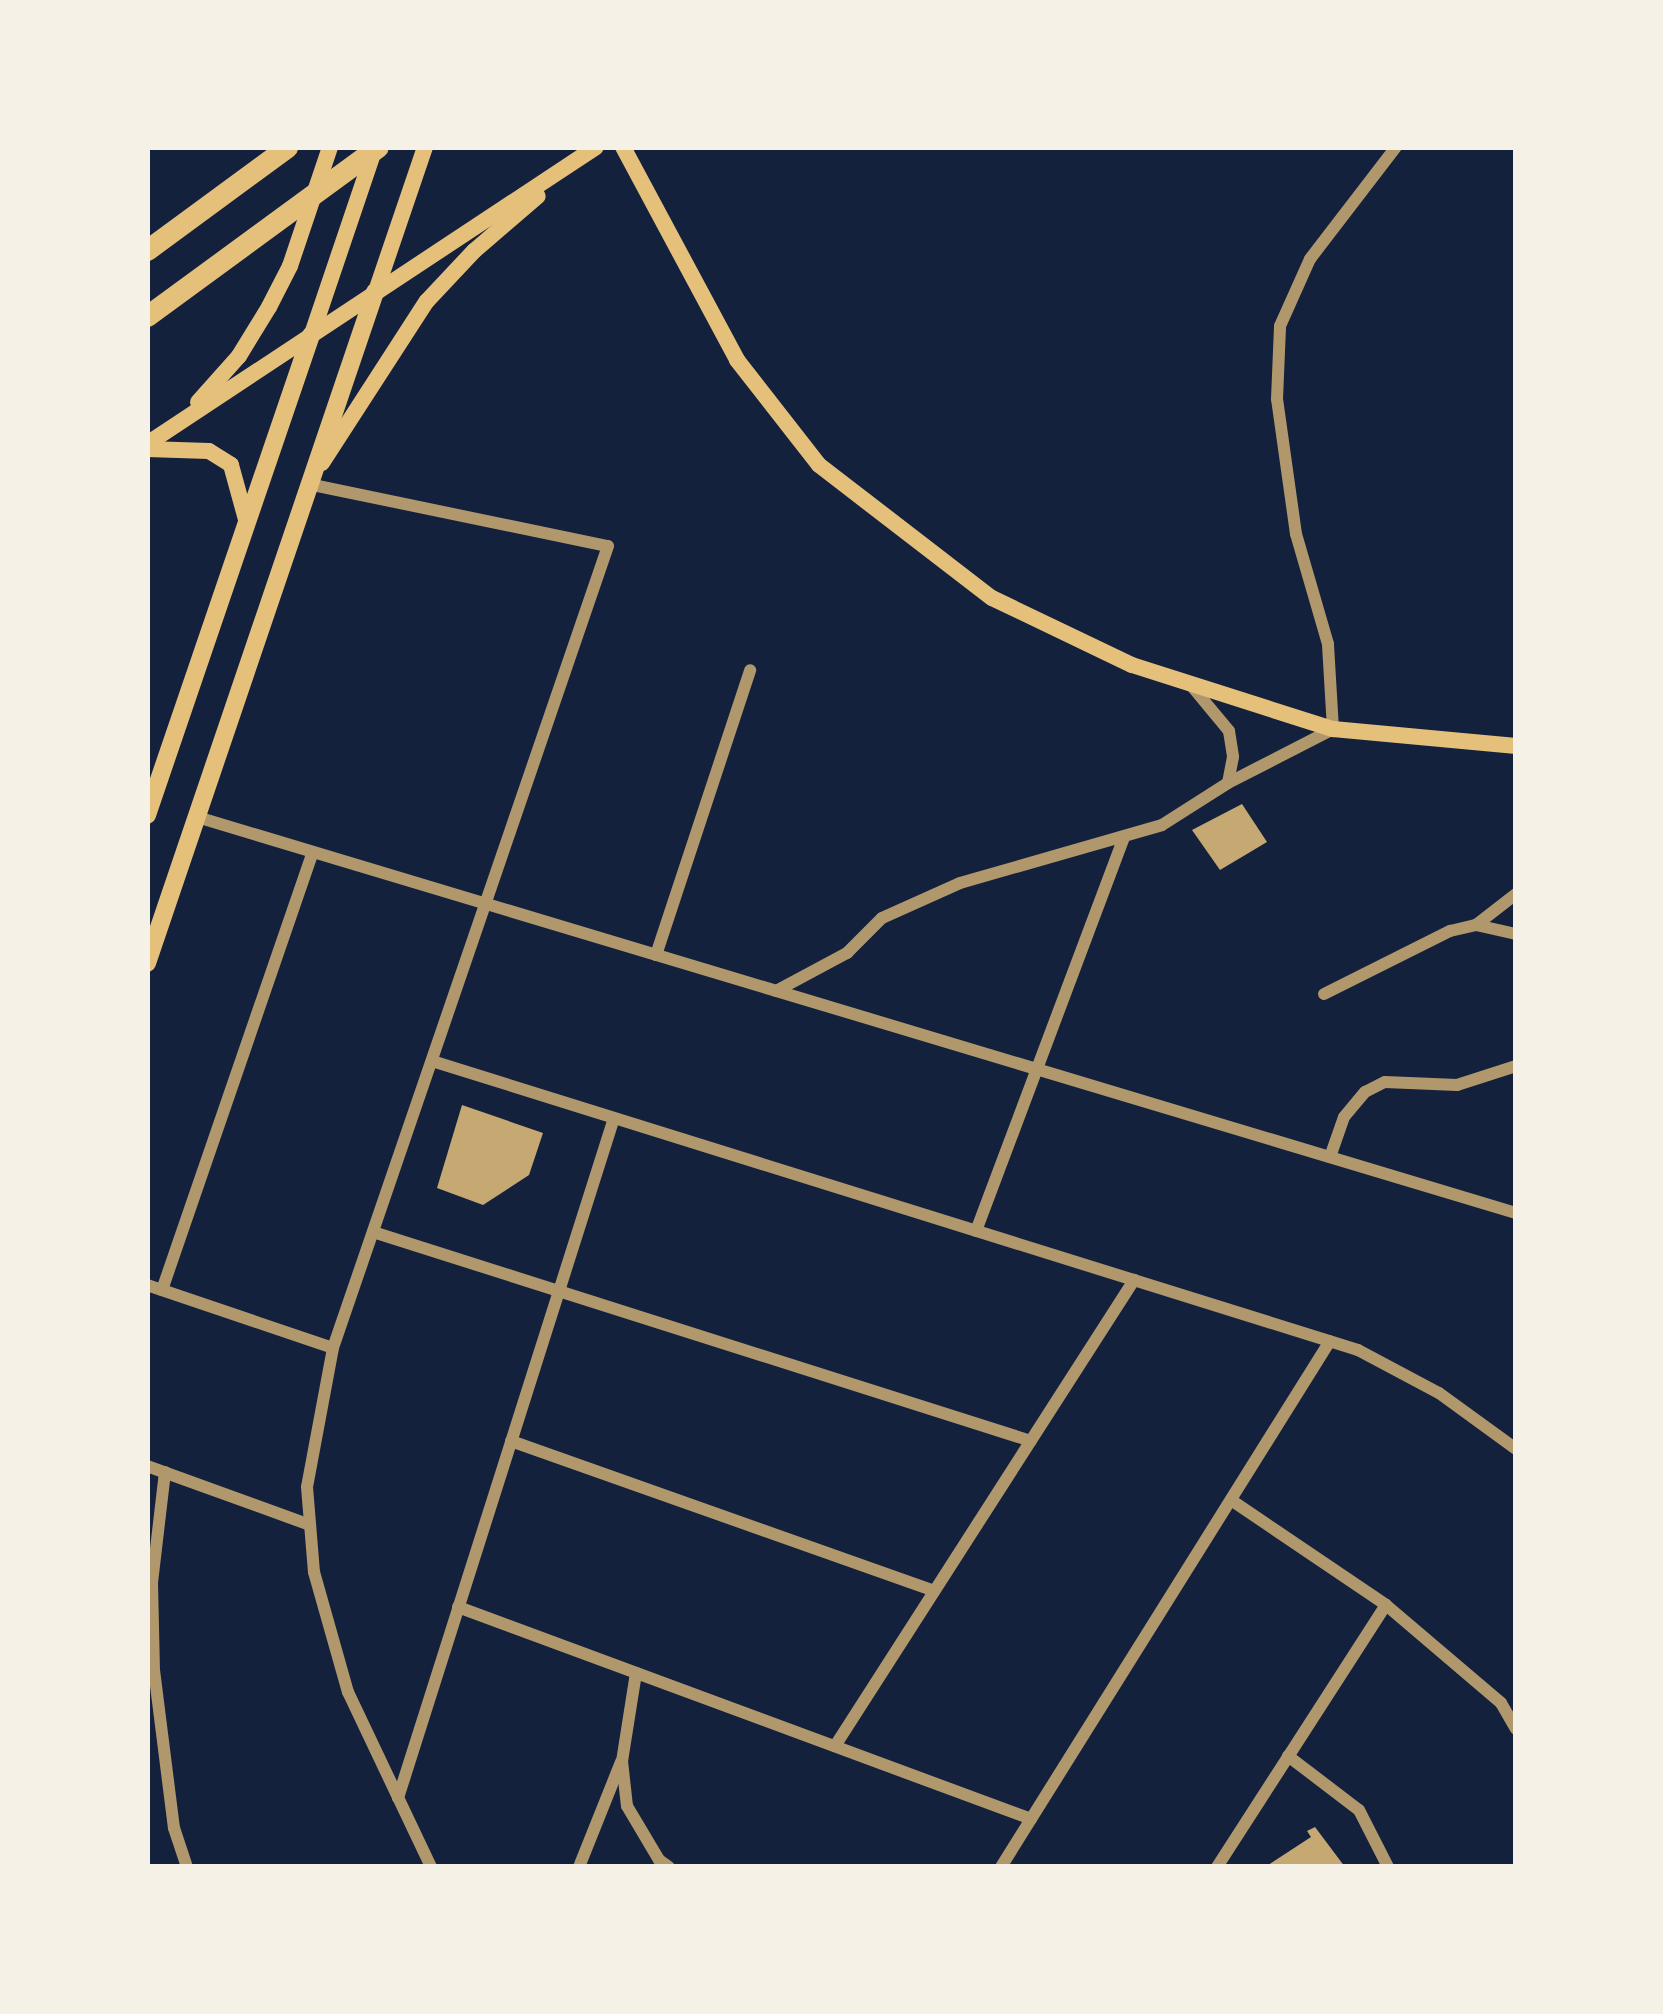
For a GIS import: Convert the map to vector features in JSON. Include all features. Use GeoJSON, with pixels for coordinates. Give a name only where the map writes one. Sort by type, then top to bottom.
{"type":"FeatureCollection","features":[{"type":"Feature","properties":{"kind":"highway"},"geometry":{"type":"LineString","coordinates":[[147,250],[287,147]]}},
{"type":"Feature","properties":{"kind":"highway"},"geometry":{"type":"LineString","coordinates":[[147,316],[376,147]]}},
{"type":"Feature","properties":{"kind":"main road"},"geometry":{"type":"LineString","coordinates":[[181,420],[238,356],[269,308],[290,266],[330,147]]}},
{"type":"Feature","properties":{"kind":"main road"},"geometry":{"type":"LineString","coordinates":[[147,815],[376,147]]}},
{"type":"Feature","properties":{"kind":"main road"},"geometry":{"type":"LineString","coordinates":[[147,963],[425,147]]}},
{"type":"Feature","properties":{"kind":"main road"},"geometry":{"type":"LineString","coordinates":[[147,447],[596,147]]}},
{"type":"Feature","properties":{"kind":"main road"},"geometry":{"type":"LineString","coordinates":[[308,484],[427,301],[474,251],[596,147]]}},
{"type":"Feature","properties":{"kind":"main road"},"geometry":{"type":"LineString","coordinates":[[623,147],[737,360],[820,465],[992,598],[1132,665],[1333,729],[1516,746]]}},
{"type":"Feature","properties":{"kind":"main road"},"geometry":{"type":"LineString","coordinates":[[147,447],[209,451],[231,465],[247,523]]}},
{"type":"Feature","properties":{"kind":"street"},"geometry":{"type":"LineString","coordinates":[[776,991],[847,953],[882,918],[960,883],[1162,825],[1228,783],[1333,729],[1328,644],[1296,534],[1277,399],[1280,326],[1310,259],[1396,147]]}},
{"type":"Feature","properties":{"kind":"street"},"geometry":{"type":"LineString","coordinates":[[308,484],[608,546],[333,1348],[307,1487],[314,1572],[348,1692],[431,1867]]}},
{"type":"Feature","properties":{"kind":"street"},"geometry":{"type":"LineString","coordinates":[[656,955],[750,670]]}},
{"type":"Feature","properties":{"kind":"street"},"geometry":{"type":"LineString","coordinates":[[1189,682],[1229,731],[1233,757],[1228,783]]}},
{"type":"Feature","properties":{"kind":"street"},"geometry":{"type":"LineString","coordinates":[[197,817],[1516,1213]]}},
{"type":"Feature","properties":{"kind":"street"},"geometry":{"type":"LineString","coordinates":[[976,1231],[1124,838]]}},
{"type":"Feature","properties":{"kind":"street"},"geometry":{"type":"LineString","coordinates":[[162,1290],[313,852]]}},
{"type":"Feature","properties":{"kind":"street"},"geometry":{"type":"LineString","coordinates":[[1324,994],[1424,940],[1476,925],[1516,894]]}},
{"type":"Feature","properties":{"kind":"street"},"geometry":{"type":"LineString","coordinates":[[1476,925],[1516,934]]}},
{"type":"Feature","properties":{"kind":"street"},"geometry":{"type":"LineString","coordinates":[[432,1061],[1330,1341],[1439,1393],[1516,1449]]}},
{"type":"Feature","properties":{"kind":"street"},"geometry":{"type":"LineString","coordinates":[[1330,1157],[1344,1117],[1365,1092],[1385,1082],[1457,1085],[1516,1066]]}},
{"type":"Feature","properties":{"kind":"street"},"geometry":{"type":"LineString","coordinates":[[397,1799],[614,1118]]}},
{"type":"Feature","properties":{"kind":"street"},"geometry":{"type":"LineString","coordinates":[[373,1232],[1031,1441]]}},
{"type":"Feature","properties":{"kind":"street"},"geometry":{"type":"LineString","coordinates":[[836,1746],[1134,1280]]}},
{"type":"Feature","properties":{"kind":"street"},"geometry":{"type":"LineString","coordinates":[[147,1285],[333,1348]]}},
{"type":"Feature","properties":{"kind":"street"},"geometry":{"type":"LineString","coordinates":[[1000,1867],[1330,1341]]}},
{"type":"Feature","properties":{"kind":"street"},"geometry":{"type":"LineString","coordinates":[[511,1442],[934,1591]]}},
{"type":"Feature","properties":{"kind":"street"},"geometry":{"type":"LineString","coordinates":[[147,1466],[310,1525]]}},
{"type":"Feature","properties":{"kind":"street"},"geometry":{"type":"LineString","coordinates":[[165,1472],[152,1583],[154,1670],[174,1828],[187,1867]]}},
{"type":"Feature","properties":{"kind":"street"},"geometry":{"type":"LineString","coordinates":[[1232,1500],[1386,1605],[1501,1703],[1516,1729]]}},
{"type":"Feature","properties":{"kind":"street"},"geometry":{"type":"LineString","coordinates":[[1217,1867],[1386,1605]]}},
{"type":"Feature","properties":{"kind":"street"},"geometry":{"type":"LineString","coordinates":[[458,1607],[1031,1819]]}},
{"type":"Feature","properties":{"kind":"street"},"geometry":{"type":"LineString","coordinates":[[579,1867],[622,1761],[636,1673]]}},
{"type":"Feature","properties":{"kind":"street"},"geometry":{"type":"LineString","coordinates":[[1501,1703],[1516,1692]]}},
{"type":"Feature","properties":{"kind":"street"},"geometry":{"type":"LineString","coordinates":[[1288,1756],[1359,1810],[1388,1867]]}},
{"type":"Feature","properties":{"kind":"street"},"geometry":{"type":"LineString","coordinates":[[622,1761],[627,1806],[659,1860],[669,1867]]}},
{"type":"Feature","properties":{"kind":"building"},"geometry":{"type":"Polygon","coordinates":[[[1242,804],[1267,842],[1220,870],[1192,830],[1242,804]]]}},
{"type":"Feature","properties":{"kind":"building"},"geometry":{"type":"Polygon","coordinates":[[[462,1105],[543,1133],[529,1175],[483,1205],[437,1188],[462,1105]]]}},
{"type":"Feature","properties":{"kind":"building"},"geometry":{"type":"Polygon","coordinates":[[[1315,1827],[1345,1867],[1265,1867],[1311,1837],[1307,1831],[1315,1827]]]}}]}
